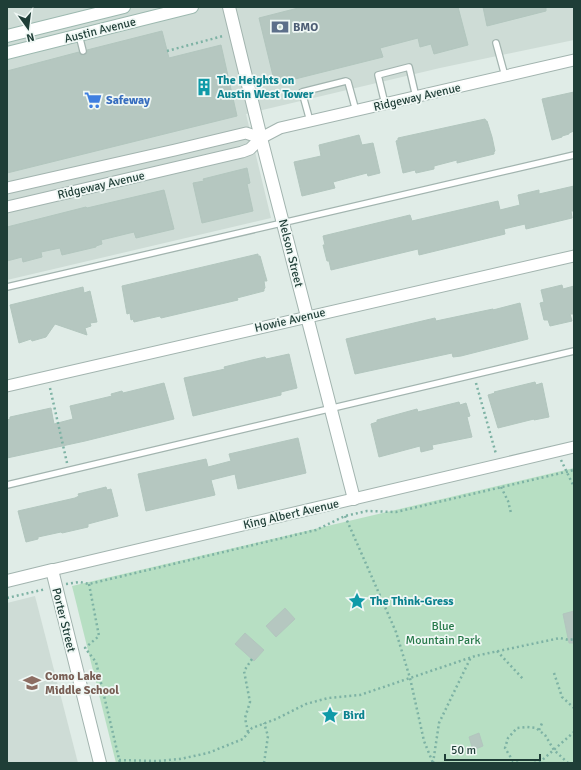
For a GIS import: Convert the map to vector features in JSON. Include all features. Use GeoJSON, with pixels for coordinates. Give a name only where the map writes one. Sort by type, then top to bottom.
{"type":"FeatureCollection","features":[{"type":"Feature","properties":{"kind":"street","name":"Austin Avenue"},"geometry":{"type":"LineString","coordinates":[[7,36],[124,7]]}},
{"type":"Feature","properties":{"kind":"street","name":"Austin Avenue"},"geometry":{"type":"LineString","coordinates":[[7,53],[192,7]]}},
{"type":"Feature","properties":{"kind":"street","name":"Nelson Street"},"geometry":{"type":"LineString","coordinates":[[229,7],[261,138],[354,499]]}},
{"type":"Feature","properties":{"kind":"street","name":"Ridgeway Avenue"},"geometry":{"type":"LineString","coordinates":[[7,207],[242,152],[250,149],[261,138],[280,128],[574,60]]}},
{"type":"Feature","properties":{"kind":"street","name":"Ridgeway Avenue"},"geometry":{"type":"LineString","coordinates":[[7,188],[246,133],[261,138]]}},
{"type":"Feature","properties":{"kind":"street","name":"Howie Avenue"},"geometry":{"type":"LineString","coordinates":[[7,386],[574,256]]}},
{"type":"Feature","properties":{"kind":"street","name":"King Albert Avenue"},"geometry":{"type":"LineString","coordinates":[[7,581],[574,446]]}},
{"type":"Feature","properties":{"kind":"street","name":"Porter Street"},"geometry":{"type":"LineString","coordinates":[[52,570],[100,763]]}},
{"type":"Feature","properties":{"kind":"lane"},"geometry":{"type":"LineString","coordinates":[[79,35],[83,51]]}},
{"type":"Feature","properties":{"kind":"lane"},"geometry":{"type":"LineString","coordinates":[[496,43],[505,76]]}},
{"type":"Feature","properties":{"kind":"lane"},"geometry":{"type":"LineString","coordinates":[[385,104],[378,75],[409,67],[416,96]]}},
{"type":"Feature","properties":{"kind":"lane"},"geometry":{"type":"LineString","coordinates":[[310,121],[302,92],[346,81],[348,82],[356,111]]}},
{"type":"Feature","properties":{"kind":"lane"},"geometry":{"type":"LineString","coordinates":[[7,287],[574,155]]}},
{"type":"Feature","properties":{"kind":"lane"},"geometry":{"type":"LineString","coordinates":[[7,486],[574,351]]}},
{"type":"Feature","properties":{"kind":"path"},"geometry":{"type":"LineString","coordinates":[[167,51],[223,36]]}},
{"type":"Feature","properties":{"kind":"path"},"geometry":{"type":"LineString","coordinates":[[50,388],[69,471]]}},
{"type":"Feature","properties":{"kind":"path"},"geometry":{"type":"LineString","coordinates":[[478,390],[496,454]]}},
{"type":"Feature","properties":{"kind":"path"},"geometry":{"type":"LineString","coordinates":[[557,451],[565,472],[574,487]]}},
{"type":"Feature","properties":{"kind":"path"},"geometry":{"type":"LineString","coordinates":[[68,583],[80,582],[89,584],[316,530],[345,516],[367,511],[396,512],[574,470]]}},
{"type":"Feature","properties":{"kind":"path"},"geometry":{"type":"LineString","coordinates":[[500,487],[508,501],[511,513]]}},
{"type":"Feature","properties":{"kind":"path"},"geometry":{"type":"LineString","coordinates":[[345,516],[396,632],[410,678],[424,741],[433,763],[439,723],[471,657]]}},
{"type":"Feature","properties":{"kind":"path"},"geometry":{"type":"LineString","coordinates":[[89,584],[99,636],[84,648],[96,662],[119,762],[180,759],[208,753],[243,739],[252,728],[276,719],[306,704],[328,698],[360,695],[471,657],[560,638],[569,640],[574,639]]}},
{"type":"Feature","properties":{"kind":"path"},"geometry":{"type":"LineString","coordinates":[[7,598],[45,589]]}},
{"type":"Feature","properties":{"kind":"path"},"geometry":{"type":"LineString","coordinates":[[497,651],[524,680]]}},
{"type":"Feature","properties":{"kind":"path"},"geometry":{"type":"LineString","coordinates":[[248,732],[245,718],[250,702],[244,671],[252,659]]}},
{"type":"Feature","properties":{"kind":"path"},"geometry":{"type":"LineString","coordinates":[[554,673],[562,697],[574,708]]}},
{"type":"Feature","properties":{"kind":"path"},"geometry":{"type":"LineString","coordinates":[[539,730],[543,721]]}},
{"type":"Feature","properties":{"kind":"path"},"geometry":{"type":"LineString","coordinates":[[264,724],[268,736],[264,763]]}},
{"type":"Feature","properties":{"kind":"path"},"geometry":{"type":"LineString","coordinates":[[518,763],[513,761],[505,748],[508,738],[517,728],[527,727],[536,728],[545,734],[554,750],[568,763]]}},
{"type":"Feature","properties":{"kind":"path"},"geometry":{"type":"LineString","coordinates":[[534,763],[540,762],[574,732]]}},
{"type":"Feature","properties":{"kind":"shaded area"},"geometry":{"type":"Polygon","coordinates":[[[7,7],[574,7],[574,40],[440,68],[246,114],[271,218],[7,280],[7,7]]]}},
{"type":"Feature","properties":{"kind":"shaded area","name":"Como Lake Middle School"},"geometry":{"type":"Polygon","coordinates":[[[35,596],[78,763],[7,763],[7,603],[35,596]]]}},
{"type":"Feature","properties":{"kind":"green space","name":"Blue Mountain Park"},"geometry":{"type":"Polygon","coordinates":[[[574,468],[574,763],[116,763],[72,586],[574,468]]]}},
{"type":"Feature","properties":{"kind":"building"},"geometry":{"type":"Polygon","coordinates":[[[302,7],[458,7],[468,45],[434,54],[431,44],[420,47],[418,38],[380,48],[383,57],[275,84],[259,18],[302,7]]]}},
{"type":"Feature","properties":{"kind":"building"},"geometry":{"type":"Polygon","coordinates":[[[483,7],[546,7],[546,11],[487,26],[483,7]]]}},
{"type":"Feature","properties":{"kind":"building","name":"Safeway"},"geometry":{"type":"Polygon","coordinates":[[[162,31],[169,58],[221,45],[237,116],[7,173],[7,71],[79,52],[81,55],[84,55],[87,53],[87,50],[162,31]]]}},
{"type":"Feature","properties":{"kind":"building"},"geometry":{"type":"Polygon","coordinates":[[[574,92],[574,131],[552,140],[542,99],[574,92]]]}},
{"type":"Feature","properties":{"kind":"building"},"geometry":{"type":"Polygon","coordinates":[[[485,119],[492,137],[495,151],[494,154],[457,163],[457,160],[434,166],[434,169],[416,173],[415,170],[403,173],[396,141],[398,138],[485,119]]]}},
{"type":"Feature","properties":{"kind":"building"},"geometry":{"type":"Polygon","coordinates":[[[359,135],[362,145],[373,143],[380,173],[368,176],[367,173],[333,182],[335,188],[302,196],[294,162],[321,156],[319,145],[359,135]]]}},
{"type":"Feature","properties":{"kind":"building"},"geometry":{"type":"Polygon","coordinates":[[[247,168],[250,183],[247,184],[253,211],[202,223],[193,183],[247,168]]]}},
{"type":"Feature","properties":{"kind":"building"},"geometry":{"type":"Polygon","coordinates":[[[574,186],[574,211],[571,211],[572,218],[526,229],[525,224],[504,229],[505,234],[419,255],[418,249],[331,270],[329,261],[327,261],[323,245],[325,245],[323,236],[410,215],[412,221],[498,201],[500,210],[520,205],[518,195],[539,190],[539,194],[574,186]]]}},
{"type":"Feature","properties":{"kind":"building"},"geometry":{"type":"Polygon","coordinates":[[[164,190],[174,229],[136,238],[134,232],[101,240],[102,244],[96,247],[62,255],[60,248],[41,252],[42,257],[23,262],[22,257],[7,261],[7,227],[86,207],[164,190]]]}},
{"type":"Feature","properties":{"kind":"building"},"geometry":{"type":"Polygon","coordinates":[[[258,254],[258,256],[260,256],[267,281],[264,281],[264,291],[237,298],[238,300],[161,318],[160,316],[134,322],[133,319],[131,320],[130,313],[127,314],[122,286],[258,254]]]}},
{"type":"Feature","properties":{"kind":"building"},"geometry":{"type":"Polygon","coordinates":[[[562,285],[563,289],[574,286],[574,314],[570,314],[572,321],[550,326],[548,320],[544,320],[540,303],[544,302],[541,290],[562,285]]]}},
{"type":"Feature","properties":{"kind":"building"},"geometry":{"type":"Polygon","coordinates":[[[83,287],[84,293],[90,291],[97,322],[90,323],[91,326],[85,328],[87,335],[55,324],[46,337],[32,341],[31,339],[19,343],[10,305],[83,287]]]}},
{"type":"Feature","properties":{"kind":"building"},"geometry":{"type":"Polygon","coordinates":[[[520,303],[528,339],[461,356],[453,357],[452,353],[355,374],[346,339],[435,318],[436,321],[520,303]]]}},
{"type":"Feature","properties":{"kind":"building"},"geometry":{"type":"Polygon","coordinates":[[[289,354],[297,388],[281,392],[281,395],[193,416],[184,378],[225,369],[224,367],[265,357],[266,359],[289,354]]]}},
{"type":"Feature","properties":{"kind":"building"},"geometry":{"type":"Polygon","coordinates":[[[535,382],[536,385],[542,383],[549,417],[534,419],[498,428],[488,395],[495,393],[494,392],[535,382]]]}},
{"type":"Feature","properties":{"kind":"building"},"geometry":{"type":"Polygon","coordinates":[[[164,383],[174,419],[7,458],[7,420],[10,419],[10,417],[51,408],[54,424],[73,419],[70,406],[112,396],[111,394],[122,391],[123,393],[164,383]]]}},
{"type":"Feature","properties":{"kind":"building"},"geometry":{"type":"Polygon","coordinates":[[[459,402],[460,405],[466,403],[470,416],[467,417],[472,437],[432,445],[433,449],[421,452],[420,446],[379,457],[371,424],[377,422],[377,420],[417,409],[418,412],[459,402]]]}},
{"type":"Feature","properties":{"kind":"building"},"geometry":{"type":"Polygon","coordinates":[[[298,438],[306,473],[238,489],[235,474],[211,480],[215,495],[146,511],[138,474],[206,459],[208,467],[231,461],[229,454],[298,438]]]}},
{"type":"Feature","properties":{"kind":"building"},"geometry":{"type":"Polygon","coordinates":[[[106,487],[107,490],[111,489],[118,516],[88,524],[88,527],[38,537],[38,539],[26,542],[18,511],[75,498],[79,496],[78,494],[106,487]]]}},
{"type":"Feature","properties":{"kind":"building"},"geometry":{"type":"Polygon","coordinates":[[[285,608],[295,619],[276,637],[266,626],[285,608]]]}},
{"type":"Feature","properties":{"kind":"building"},"geometry":{"type":"Polygon","coordinates":[[[574,611],[574,643],[569,643],[563,614],[574,611]]]}},
{"type":"Feature","properties":{"kind":"building"},"geometry":{"type":"Polygon","coordinates":[[[245,633],[264,650],[254,661],[235,644],[245,633]]]}},
{"type":"Feature","properties":{"kind":"building"},"geometry":{"type":"Polygon","coordinates":[[[479,733],[483,746],[473,750],[469,737],[479,733]]]}},
{"type":"Feature","properties":{"kind":"place","name":"BMO"},"geometry":{"type":"Point","coordinates":[280,27]}},
{"type":"Feature","properties":{"kind":"place","name":"The Heights on Austin West Tower"},"geometry":{"type":"Point","coordinates":[204,87]}},
{"type":"Feature","properties":{"kind":"place","name":"Safeway"},"geometry":{"type":"Point","coordinates":[93,100]}},
{"type":"Feature","properties":{"kind":"place","name":"The Think-Gress"},"geometry":{"type":"Point","coordinates":[357,601]}},
{"type":"Feature","properties":{"kind":"place","name":"Como Lake Middle School"},"geometry":{"type":"Point","coordinates":[32,683]}},
{"type":"Feature","properties":{"kind":"place","name":"Bird"},"geometry":{"type":"Point","coordinates":[330,715]}}]}
